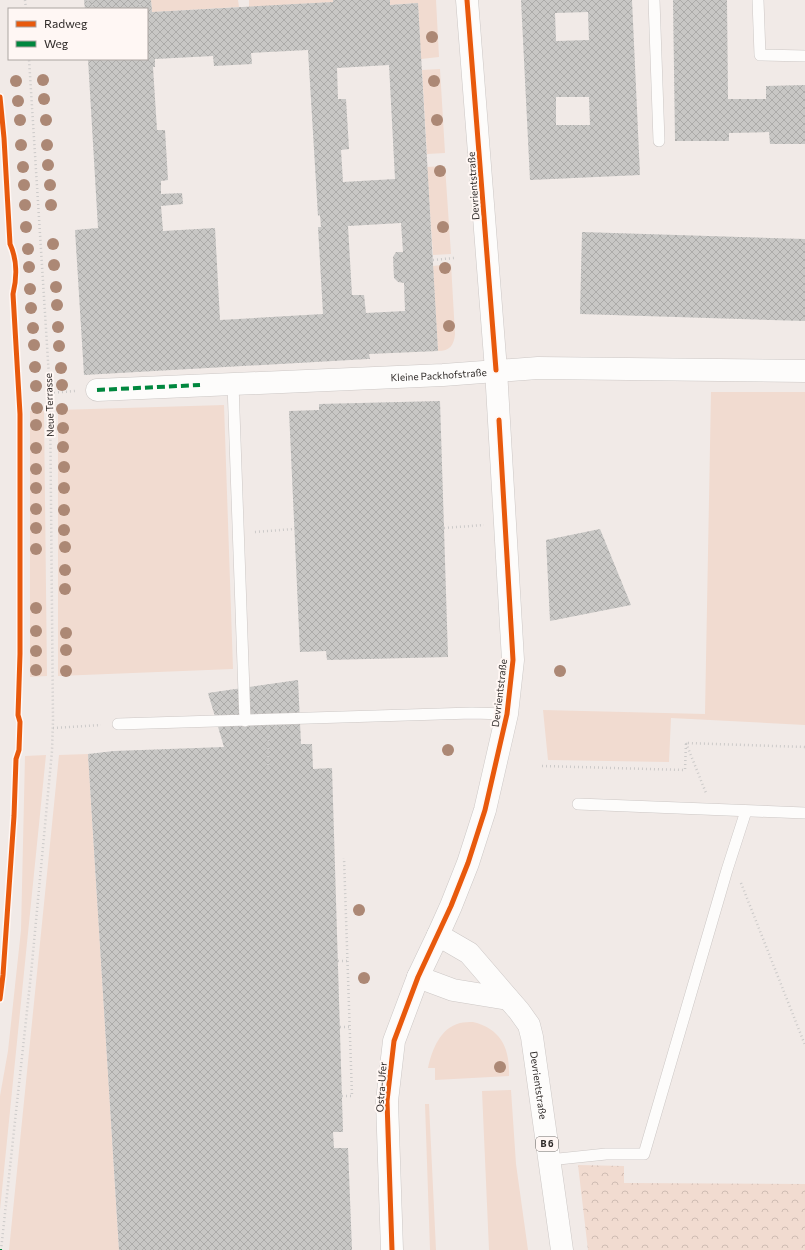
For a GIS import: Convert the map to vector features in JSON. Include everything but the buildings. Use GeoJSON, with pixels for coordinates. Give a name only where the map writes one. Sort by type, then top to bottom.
{"type":"FeatureCollection","features":[{"type":"Feature","properties":{"kind":"main road","name":"Devrientstraße"},"geometry":{"type":"LineString","coordinates":[[467,0],[496,370],[513,660],[507,714],[485,810],[452,906],[438,934],[470,953],[508,999],[520,1011],[529,1026],[532,1037],[562,1250]]}},
{"type":"Feature","properties":{"kind":"main road","name":"Kleine Packhofstraße"},"geometry":{"type":"LineString","coordinates":[[97,390],[443,375],[496,370],[552,368],[805,371]]}},
{"type":"Feature","properties":{"kind":"main road","name":"Ostra-Ufer"},"geometry":{"type":"LineString","coordinates":[[392,1250],[387,1101],[394,1041],[418,977],[438,934]]}},
{"type":"Feature","properties":{"kind":"main road"},"geometry":{"type":"LineString","coordinates":[[418,977],[453,990],[508,999]]}},
{"type":"Feature","properties":{"kind":"lane"},"geometry":{"type":"LineString","coordinates":[[654,0],[659,141]]}},
{"type":"Feature","properties":{"kind":"lane"},"geometry":{"type":"LineString","coordinates":[[758,0],[760,55],[805,56]]}},
{"type":"Feature","properties":{"kind":"lane"},"geometry":{"type":"LineString","coordinates":[[233,384],[245,720]]}},
{"type":"Feature","properties":{"kind":"lane"},"geometry":{"type":"LineString","coordinates":[[118,724],[472,713],[507,714]]}},
{"type":"Feature","properties":{"kind":"lane"},"geometry":{"type":"LineString","coordinates":[[578,804],[805,813]]}},
{"type":"Feature","properties":{"kind":"lane"},"geometry":{"type":"LineString","coordinates":[[549,1160],[606,1154],[644,1154],[731,857],[746,811]]}},
{"type":"Feature","properties":{"kind":"path"},"geometry":{"type":"LineString","coordinates":[[433,260],[454,258]]}},
{"type":"Feature","properties":{"kind":"path"},"geometry":{"type":"LineString","coordinates":[[444,528],[477,526]]}},
{"type":"Feature","properties":{"kind":"path"},"geometry":{"type":"LineString","coordinates":[[268,531],[294,529]]}},
{"type":"Feature","properties":{"kind":"path"},"geometry":{"type":"LineString","coordinates":[[53,728],[118,724]]}},
{"type":"Feature","properties":{"kind":"path"},"geometry":{"type":"LineString","coordinates":[[686,743],[805,747]]}},
{"type":"Feature","properties":{"kind":"path"},"geometry":{"type":"LineString","coordinates":[[542,766],[685,770],[686,743]]}},
{"type":"Feature","properties":{"kind":"path"},"geometry":{"type":"LineString","coordinates":[[686,743],[712,810]]}},
{"type":"Feature","properties":{"kind":"path"},"geometry":{"type":"LineString","coordinates":[[268,745],[268,769]]}},
{"type":"Feature","properties":{"kind":"path"},"geometry":{"type":"LineString","coordinates":[[731,857],[805,1045]]}},
{"type":"Feature","properties":{"kind":"path"},"geometry":{"type":"LineString","coordinates":[[342,1096],[352,1096],[344,858]]}},
{"type":"Feature","properties":{"kind":"path"},"geometry":{"type":"LineString","coordinates":[[338,961],[348,960]]}},
{"type":"Feature","properties":{"kind":"path"},"geometry":{"type":"LineString","coordinates":[[340,1027],[350,1027]]}},
{"type":"Feature","properties":{"kind":"green space"},"geometry":{"type":"Polygon","coordinates":[[[151,0],[238,0],[239,7],[152,12],[151,0]]]}},
{"type":"Feature","properties":{"kind":"green space"},"geometry":{"type":"Polygon","coordinates":[[[249,0],[333,0],[333,2],[249,7],[249,0]]]}},
{"type":"Feature","properties":{"kind":"green space"},"geometry":{"type":"Polygon","coordinates":[[[390,0],[436,0],[439,57],[421,59],[418,3],[390,5],[390,0]]]}},
{"type":"Feature","properties":{"kind":"green space"},"geometry":{"type":"Polygon","coordinates":[[[440,69],[445,153],[427,154],[422,70],[440,69]]]}},
{"type":"Feature","properties":{"kind":"green space"},"geometry":{"type":"Polygon","coordinates":[[[445,166],[451,254],[433,255],[427,167],[445,166]]]}},
{"type":"Feature","properties":{"kind":"green space"},"geometry":{"type":"Polygon","coordinates":[[[451,264],[455,334],[451,347],[446,350],[438,351],[433,266],[451,264]]]}},
{"type":"Feature","properties":{"kind":"green space"},"geometry":{"type":"Polygon","coordinates":[[[711,392],[805,392],[805,725],[671,718],[669,762],[548,760],[543,710],[705,714],[711,392]]]}},
{"type":"Feature","properties":{"kind":"green space"},"geometry":{"type":"Polygon","coordinates":[[[224,405],[233,669],[58,676],[58,410],[224,405]]]}},
{"type":"Feature","properties":{"kind":"green space"},"geometry":{"type":"Polygon","coordinates":[[[30,411],[44,411],[47,676],[30,677],[30,411]]]}},
{"type":"Feature","properties":{"kind":"green space"},"geometry":{"type":"Polygon","coordinates":[[[88,754],[119,1250],[9,1250],[59,755],[88,754]]]}},
{"type":"Feature","properties":{"kind":"green space"},"geometry":{"type":"Polygon","coordinates":[[[46,755],[0,1210],[0,1096],[8,1051],[21,930],[25,756],[46,755]]]}},
{"type":"Feature","properties":{"kind":"green space"},"geometry":{"type":"Polygon","coordinates":[[[473,1022],[491,1029],[502,1041],[508,1057],[509,1076],[435,1080],[435,1068],[428,1068],[438,1041],[447,1030],[453,1026],[473,1022]]]}},
{"type":"Feature","properties":{"kind":"green space"},"geometry":{"type":"Polygon","coordinates":[[[511,1090],[516,1164],[528,1250],[489,1250],[482,1091],[511,1090]]]}},
{"type":"Feature","properties":{"kind":"green space"},"geometry":{"type":"Polygon","coordinates":[[[425,1104],[429,1104],[436,1250],[430,1250],[425,1104]]]}},
{"type":"Feature","properties":{"kind":"green space"},"geometry":{"type":"Polygon","coordinates":[[[578,1165],[624,1166],[624,1183],[805,1184],[805,1250],[588,1250],[578,1165]]]}},
{"type":"Feature","properties":{"kind":"marked path"},"geometry":{"type":"LineString","coordinates":[[97,390],[200,385]]}},
{"type":"Feature","properties":{"kind":"cycle path"},"geometry":{"type":"LineString","coordinates":[[467,0],[496,370]]}},
{"type":"Feature","properties":{"kind":"cycle path"},"geometry":{"type":"LineString","coordinates":[[0,97],[4,138],[10,244],[16,269],[13,294],[20,414],[20,654],[18,715],[20,722],[19,750],[16,759],[14,816],[0,999]]}},
{"type":"Feature","properties":{"kind":"cycle path"},"geometry":{"type":"LineString","coordinates":[[392,1250],[387,1101],[394,1041],[418,977],[451,906],[468,863],[485,810],[507,714],[513,660],[499,420]]}}]}
